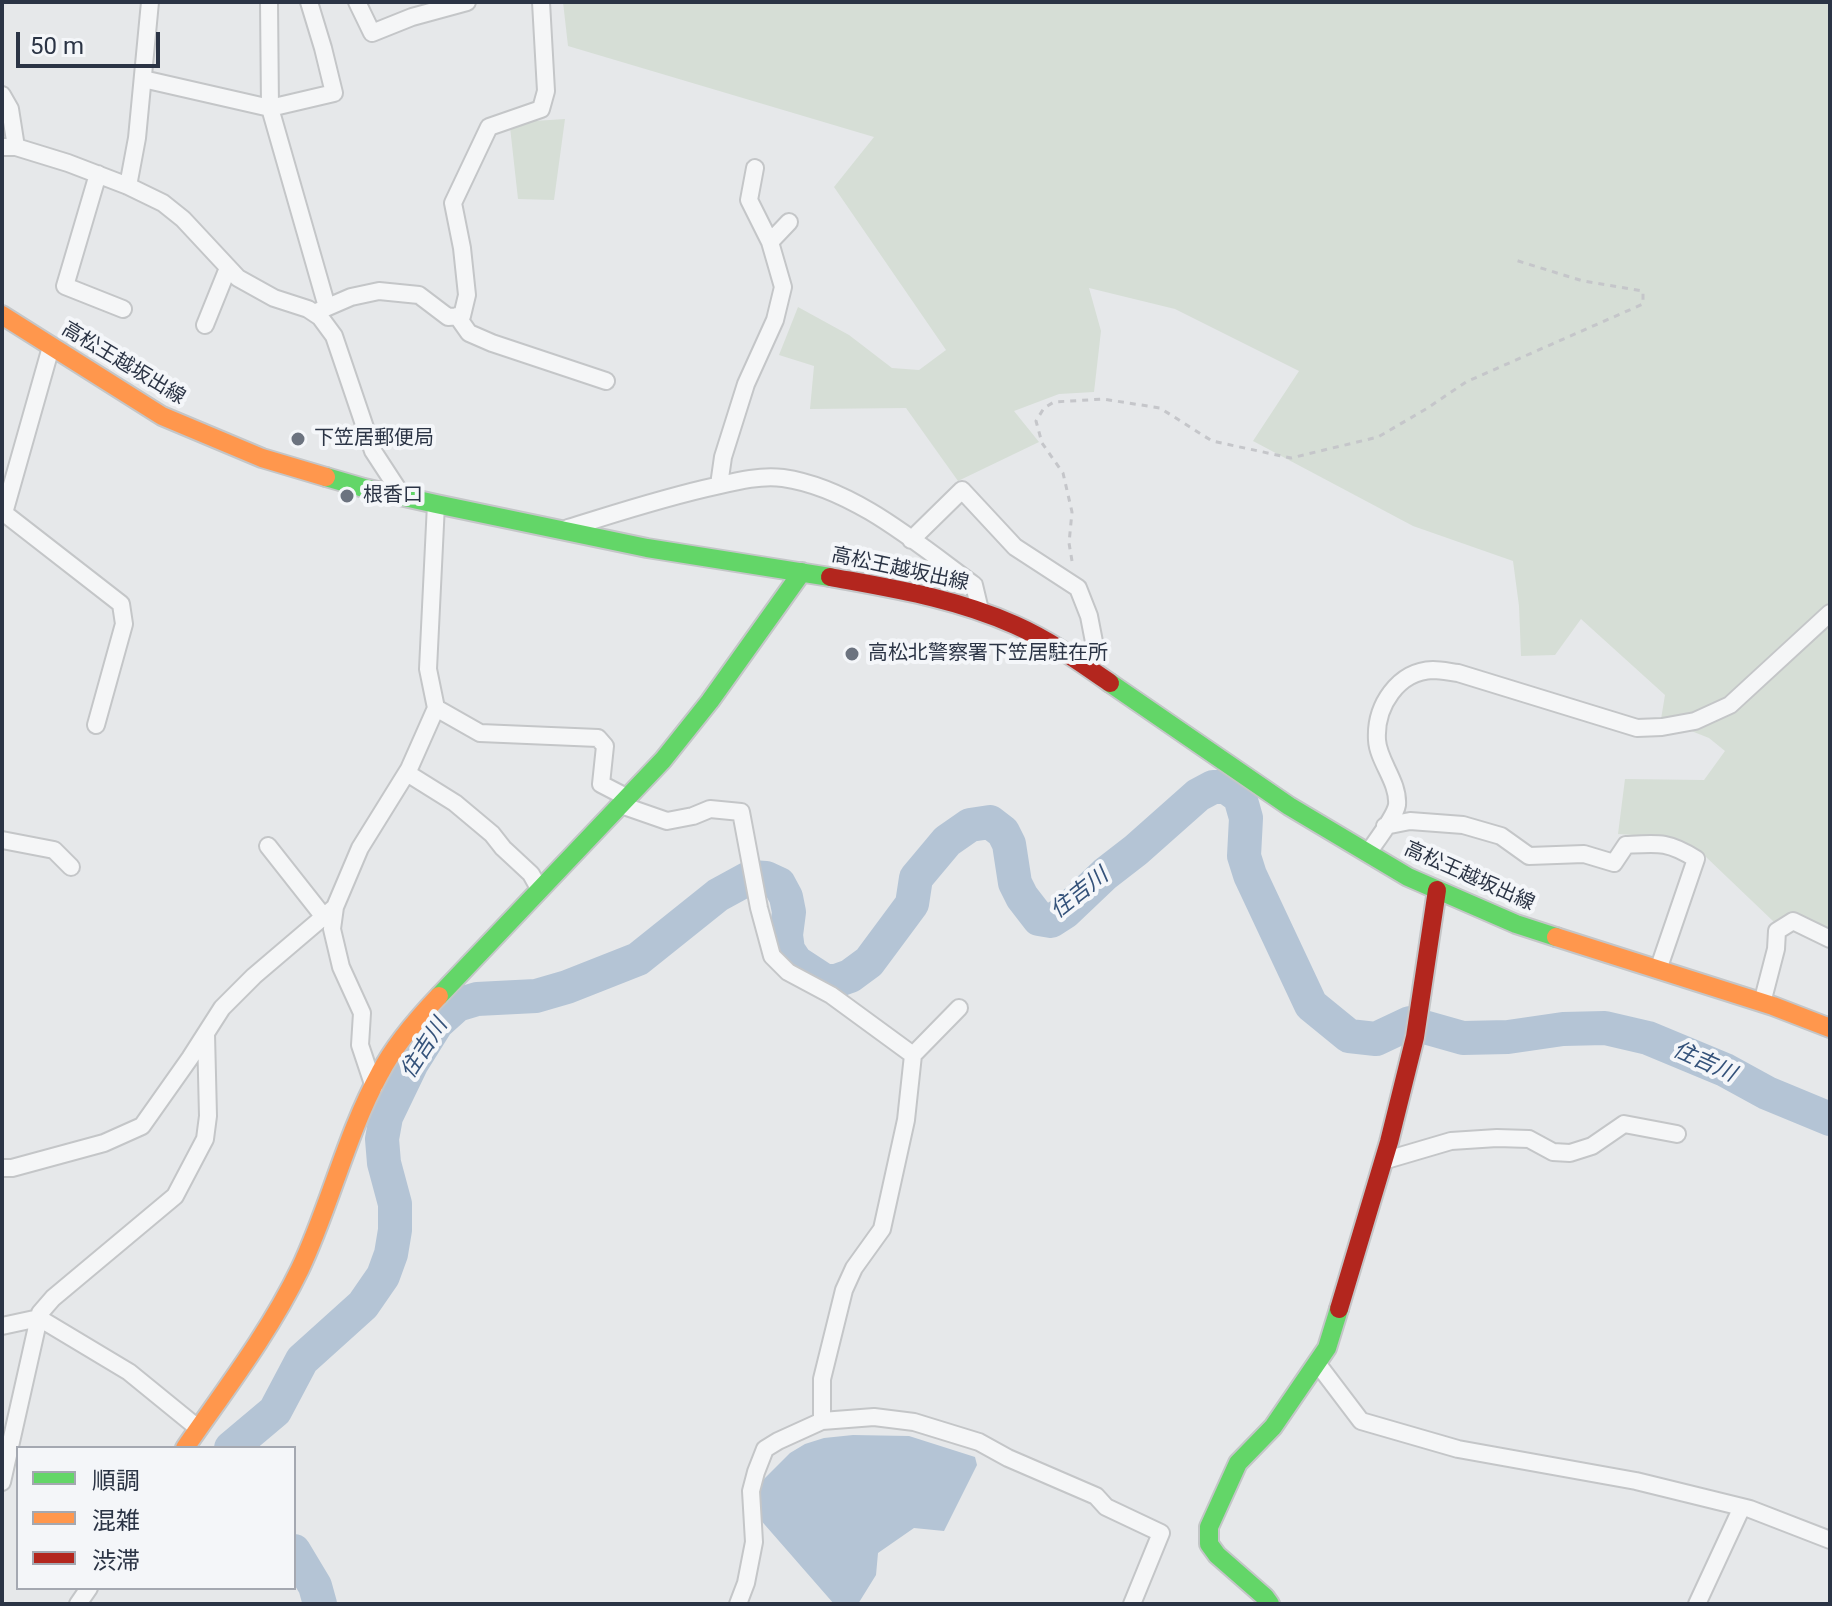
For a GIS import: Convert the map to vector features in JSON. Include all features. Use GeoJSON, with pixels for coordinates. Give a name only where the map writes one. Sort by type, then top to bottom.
{"type":"FeatureCollection","features":[{"type":"Feature","properties":{"kind":"main road","name":"高松王越坂出線"},"geometry":{"type":"LineString","coordinates":[[2,315],[162,416],[262,458],[364,488],[436,504],[647,548],[933,596],[980,610],[1018,626],[1066,653],[1289,806],[1408,877],[1516,924],[1830,1028]]}},
{"type":"Feature","properties":{"kind":"main road"},"geometry":{"type":"LineString","coordinates":[[186,1446],[279,1310],[301,1267],[380,1073],[399,1043],[422,1014],[663,760],[710,701],[802,572]]}},
{"type":"Feature","properties":{"kind":"main road"},"geometry":{"type":"LineString","coordinates":[[1270,1604],[1217,1555],[1209,1544],[1209,1527],[1238,1463],[1273,1427],[1327,1348],[1383,1161],[1415,1037],[1437,890]]}},
{"type":"Feature","properties":{"kind":"street"},"geometry":{"type":"LineString","coordinates":[[128,186],[137,138],[150,2]]}},
{"type":"Feature","properties":{"kind":"street"},"geometry":{"type":"LineString","coordinates":[[269,2],[270,108],[320,317],[334,336],[373,451],[403,497]]}},
{"type":"Feature","properties":{"kind":"street"},"geometry":{"type":"LineString","coordinates":[[143,79],[270,108],[334,93],[309,2]]}},
{"type":"Feature","properties":{"kind":"street"},"geometry":{"type":"LineString","coordinates":[[357,2],[372,33],[412,17],[467,2]]}},
{"type":"Feature","properties":{"kind":"street"},"geometry":{"type":"LineString","coordinates":[[2,95],[10,109],[9,147],[98,174],[163,203],[183,219],[238,278],[274,298],[320,310],[351,297],[379,291],[419,295],[448,317],[462,316],[467,295],[453,203],[489,127],[541,109],[546,91],[541,2]]}},
{"type":"Feature","properties":{"kind":"street"},"geometry":{"type":"LineString","coordinates":[[719,485],[723,457],[746,384],[775,320],[783,287],[770,242],[749,200],[755,168]]}},
{"type":"Feature","properties":{"kind":"street"},"geometry":{"type":"LineString","coordinates":[[98,174],[65,286],[123,309]]}},
{"type":"Feature","properties":{"kind":"street"},"geometry":{"type":"LineString","coordinates":[[770,242],[789,222]]}},
{"type":"Feature","properties":{"kind":"street"},"geometry":{"type":"LineString","coordinates":[[205,325],[228,268]]}},
{"type":"Feature","properties":{"kind":"street"},"geometry":{"type":"LineString","coordinates":[[457,316],[469,333],[480,338],[606,381]]}},
{"type":"Feature","properties":{"kind":"street"},"geometry":{"type":"LineString","coordinates":[[51,347],[4,513],[121,604],[124,624],[96,725]]}},
{"type":"Feature","properties":{"kind":"street"},"geometry":{"type":"LineString","coordinates":[[562,530],[678,494],[743,480],[780,477],[812,484],[853,501],[974,585],[980,610]]}},
{"type":"Feature","properties":{"kind":"street"},"geometry":{"type":"LineString","coordinates":[[911,540],[962,490],[1015,547],[1078,588],[1089,616],[1095,647],[1090,669]]}},
{"type":"Feature","properties":{"kind":"street"},"geometry":{"type":"LineString","coordinates":[[2,1168],[104,1143],[142,1126],[222,1008],[254,976],[329,912],[360,848],[407,773],[436,708],[428,669],[436,504]]}},
{"type":"Feature","properties":{"kind":"street"},"geometry":{"type":"LineString","coordinates":[[1368,853],[1397,808],[1396,794],[1377,742],[1379,715],[1390,692],[1408,677],[1432,670],[1458,673],[1637,728],[1662,727],[1695,721],[1730,705],[1830,613]]}},
{"type":"Feature","properties":{"kind":"street"},"geometry":{"type":"LineString","coordinates":[[436,708],[480,733],[598,738],[605,746],[601,784],[624,801],[667,821],[710,809],[741,812],[759,908],[772,956],[788,972],[831,995],[913,1055]]}},
{"type":"Feature","properties":{"kind":"street"},"geometry":{"type":"LineString","coordinates":[[407,773],[455,803],[492,834],[531,874],[540,890]]}},
{"type":"Feature","properties":{"kind":"street"},"geometry":{"type":"LineString","coordinates":[[1385,826],[1410,821],[1463,825],[1501,836],[1529,856],[1584,854],[1614,863],[1626,845],[1660,843],[1678,847],[1696,859],[1658,970]]}},
{"type":"Feature","properties":{"kind":"street"},"geometry":{"type":"LineString","coordinates":[[2,840],[54,850],[71,867]]}},
{"type":"Feature","properties":{"kind":"street"},"geometry":{"type":"LineString","coordinates":[[268,846],[329,912],[341,967],[362,1013],[360,1045],[374,1087]]}},
{"type":"Feature","properties":{"kind":"street"},"geometry":{"type":"LineString","coordinates":[[1762,1003],[1776,949],[1777,931],[1793,921],[1830,939]]}},
{"type":"Feature","properties":{"kind":"street"},"geometry":{"type":"LineString","coordinates":[[822,1421],[822,1379],[844,1290],[854,1268],[882,1229],[906,1120],[913,1055],[959,1008]]}},
{"type":"Feature","properties":{"kind":"street"},"geometry":{"type":"LineString","coordinates":[[2,1482],[40,1313],[53,1298],[175,1196],[205,1139],[208,1116],[206,1034]]}},
{"type":"Feature","properties":{"kind":"street"},"geometry":{"type":"LineString","coordinates":[[1383,1161],[1451,1141],[1497,1138],[1529,1139],[1553,1152],[1570,1153],[1592,1146],[1624,1124],[1677,1134]]}},
{"type":"Feature","properties":{"kind":"street"},"geometry":{"type":"LineString","coordinates":[[2,1326],[39,1318],[129,1372],[199,1429]]}},
{"type":"Feature","properties":{"kind":"street"},"geometry":{"type":"LineString","coordinates":[[1317,1363],[1361,1421],[1458,1449],[1636,1481],[1742,1507],[1830,1540]]}},
{"type":"Feature","properties":{"kind":"street"},"geometry":{"type":"LineString","coordinates":[[738,1604],[746,1583],[754,1542],[751,1491],[765,1449],[822,1421],[874,1417],[914,1422],[979,1442],[1096,1496],[1106,1507],[1161,1533],[1132,1604]]}},
{"type":"Feature","properties":{"kind":"street"},"geometry":{"type":"LineString","coordinates":[[1697,1604],[1742,1507]]}},
{"type":"Feature","properties":{"kind":"path"},"geometry":{"type":"LineString","coordinates":[[1078,588],[1069,543],[1072,512],[1063,473],[1042,443],[1036,421],[1044,408],[1054,402],[1103,399],[1160,408],[1212,441],[1291,458],[1378,437],[1466,382],[1643,304],[1643,291],[1583,281],[1515,260]]}},
{"type":"Feature","properties":{"kind":"shaded area"},"geometry":{"type":"Polygon","coordinates":[[[563,2],[1830,2],[1830,930],[1799,918],[1774,922],[1706,857],[1664,837],[1618,834],[1625,779],[1704,780],[1725,751],[1709,738],[1661,719],[1665,695],[1581,619],[1555,655],[1521,656],[1513,561],[1413,526],[1253,441],[1299,371],[1175,309],[1089,288],[1101,331],[1094,392],[1059,394],[1014,411],[1039,442],[958,481],[906,408],[810,409],[814,366],[779,355],[798,307],[849,335],[892,368],[919,370],[946,350],[834,187],[874,137],[568,46],[563,2]]]}},
{"type":"Feature","properties":{"kind":"shaded area"},"geometry":{"type":"Polygon","coordinates":[[[565,119],[554,200],[518,199],[510,127],[534,121],[565,119]]]}},
{"type":"Feature","properties":{"kind":"water"},"geometry":{"type":"Polygon","coordinates":[[[853,1435],[909,1436],[975,1457],[977,1465],[944,1531],[914,1528],[878,1553],[876,1575],[858,1604],[834,1604],[758,1517],[760,1483],[790,1453],[805,1444],[853,1435]]]}},
{"type":"Feature","properties":{"kind":"waterway","name":"住吉川"},"geometry":{"type":"LineString","coordinates":[[233,1446],[275,1411],[302,1360],[363,1305],[383,1276],[395,1230],[395,1204],[384,1163],[382,1139],[386,1117],[412,1063],[437,1023],[457,1005],[477,999],[536,996],[638,959],[718,895],[751,877],[766,878],[779,884],[786,897],[789,912],[788,950],[796,962],[825,981],[836,981],[850,976],[869,962],[912,904],[916,878],[947,841],[970,825],[990,822],[1003,832],[1009,844],[1015,883],[1022,897],[1039,919],[1051,921],[1198,795],[1213,787],[1226,787],[1240,797],[1246,818],[1244,856],[1250,875],[1311,1005],[1349,1036],[1376,1039],[1410,1023],[1463,1038],[1605,1028],[1648,1038],[1830,1119]]}},
{"type":"Feature","properties":{"kind":"waterway","name":"住吉川"},"geometry":{"type":"LineString","coordinates":[[296,1554],[315,1586],[320,1604]]}},
{"type":"Feature","properties":{"kind":"traffic: fast"},"geometry":{"type":"LineString","coordinates":[[326,477],[436,504],[647,548],[830,577]]}},
{"type":"Feature","properties":{"kind":"traffic: fast"},"geometry":{"type":"LineString","coordinates":[[439,996],[663,760],[710,701],[802,572]]}},
{"type":"Feature","properties":{"kind":"traffic: fast"},"geometry":{"type":"LineString","coordinates":[[1110,683],[1289,806],[1408,877],[1516,924],[1556,937]]}},
{"type":"Feature","properties":{"kind":"traffic: fast"},"geometry":{"type":"LineString","coordinates":[[1270,1604],[1217,1555],[1209,1544],[1209,1527],[1238,1463],[1273,1427],[1327,1348],[1339,1309]]}},
{"type":"Feature","properties":{"kind":"traffic: slow"},"geometry":{"type":"LineString","coordinates":[[2,315],[162,416],[262,458],[326,477]]}},
{"type":"Feature","properties":{"kind":"traffic: slow"},"geometry":{"type":"LineString","coordinates":[[1556,937],[1773,1006],[1830,1028]]}},
{"type":"Feature","properties":{"kind":"traffic: slow"},"geometry":{"type":"LineString","coordinates":[[186,1446],[246,1361],[288,1293],[311,1245],[357,1121],[386,1062],[407,1032],[439,996]]}},
{"type":"Feature","properties":{"kind":"traffic: jam"},"geometry":{"type":"LineString","coordinates":[[830,577],[924,595],[992,616],[1040,637],[1110,683]]}},
{"type":"Feature","properties":{"kind":"traffic: jam"},"geometry":{"type":"LineString","coordinates":[[1339,1309],[1389,1142],[1415,1037],[1437,890]]}},
{"type":"Feature","properties":{"kind":"place","name":"下笠居郵便局"},"geometry":{"type":"Point","coordinates":[298,439]}},
{"type":"Feature","properties":{"kind":"place","name":"根香口"},"geometry":{"type":"Point","coordinates":[347,496]}},
{"type":"Feature","properties":{"kind":"place","name":"高松北警察署下笠居駐在所"},"geometry":{"type":"Point","coordinates":[852,654]}}]}
